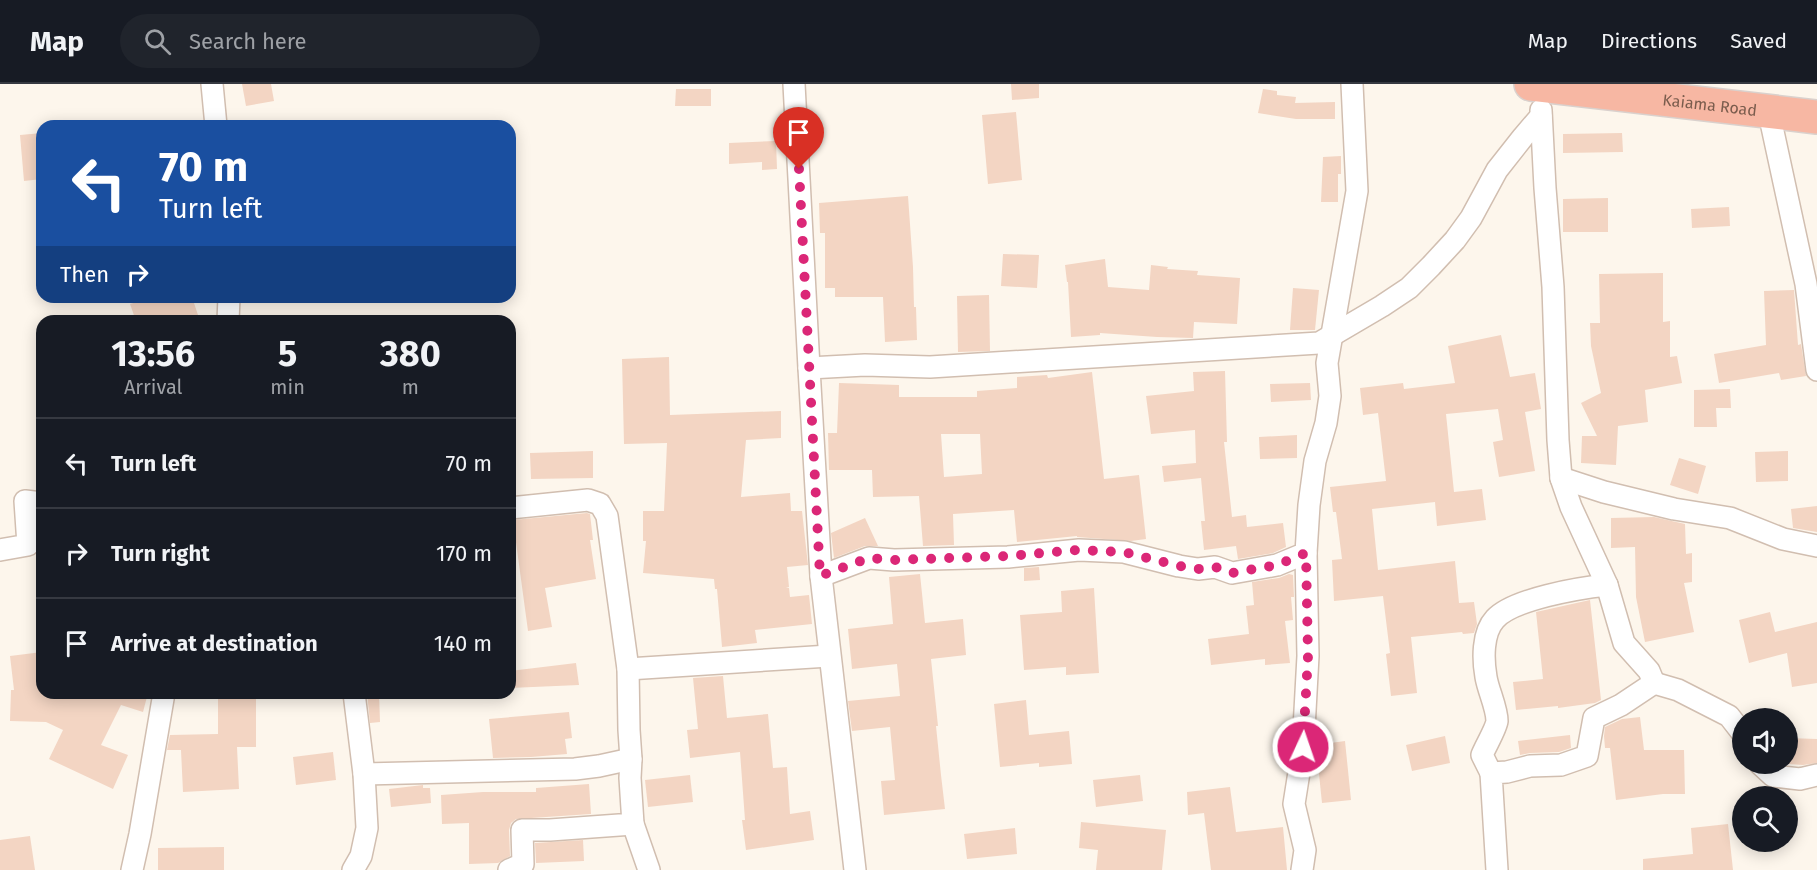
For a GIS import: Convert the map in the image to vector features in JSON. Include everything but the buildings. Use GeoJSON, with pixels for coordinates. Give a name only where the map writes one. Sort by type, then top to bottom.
{"type":"FeatureCollection","features":[{"type":"Feature","properties":{"kind":"highway","name":"Kaiama Road"},"geometry":{"type":"LineString","coordinates":[[1539,92],[1817,117]]}},
{"type":"Feature","properties":{"kind":"street"},"geometry":{"type":"LineString","coordinates":[[212,84],[215,120]]}},
{"type":"Feature","properties":{"kind":"street"},"geometry":{"type":"LineString","coordinates":[[794,84],[820,576],[855,870]]}},
{"type":"Feature","properties":{"kind":"street"},"geometry":{"type":"LineString","coordinates":[[1302,870],[1305,850],[1294,804],[1303,747],[1308,656],[1306,553],[1308,505],[1315,461],[1326,423],[1330,396],[1327,363],[1357,191],[1352,84]]}},
{"type":"Feature","properties":{"kind":"street"},"geometry":{"type":"LineString","coordinates":[[809,368],[865,365],[930,367],[1319,343],[1409,288],[1455,240],[1471,218],[1497,170],[1523,137],[1539,92]]}},
{"type":"Feature","properties":{"kind":"street"},"geometry":{"type":"LineString","coordinates":[[1539,92],[1553,287],[1561,478],[1571,507],[1607,585],[1624,643],[1649,671],[1654,682],[1677,690],[1732,721]]}},
{"type":"Feature","properties":{"kind":"street"},"geometry":{"type":"LineString","coordinates":[[1769,112],[1806,284],[1817,370]]}},
{"type":"Feature","properties":{"kind":"street"},"geometry":{"type":"LineString","coordinates":[[1561,478],[1604,492],[1674,509],[1730,518],[1784,538],[1817,546]]}},
{"type":"Feature","properties":{"kind":"street"},"geometry":{"type":"LineString","coordinates":[[516,507],[588,500],[600,504],[607,516],[628,669],[633,824],[649,870]]}},
{"type":"Feature","properties":{"kind":"street"},"geometry":{"type":"LineString","coordinates":[[0,550],[28,545],[25,501],[36,502]]}},
{"type":"Feature","properties":{"kind":"street"},"geometry":{"type":"LineString","coordinates":[[820,576],[869,558],[894,560],[1008,556],[1078,550],[1124,552],[1179,566],[1198,569],[1215,567],[1232,573],[1277,565],[1306,553]]}},
{"type":"Feature","properties":{"kind":"street"},"geometry":{"type":"LineString","coordinates":[[1497,870],[1491,773],[1482,754],[1497,722],[1486,677],[1486,641],[1489,627],[1509,608],[1545,595],[1607,585]]}},
{"type":"Feature","properties":{"kind":"street"},"geometry":{"type":"LineString","coordinates":[[628,669],[829,656]]}},
{"type":"Feature","properties":{"kind":"street"},"geometry":{"type":"LineString","coordinates":[[1491,773],[1530,766],[1560,765],[1587,756],[1594,718],[1621,705],[1654,682]]}},
{"type":"Feature","properties":{"kind":"street"},"geometry":{"type":"LineString","coordinates":[[132,870],[163,699]]}},
{"type":"Feature","properties":{"kind":"street"},"geometry":{"type":"LineString","coordinates":[[353,870],[361,856],[367,828],[364,774],[355,699]]}},
{"type":"Feature","properties":{"kind":"street"},"geometry":{"type":"LineString","coordinates":[[364,774],[575,769],[631,759]]}},
{"type":"Feature","properties":{"kind":"street"},"geometry":{"type":"LineString","coordinates":[[1771,774],[1800,779],[1817,775]]}},
{"type":"Feature","properties":{"kind":"street"},"geometry":{"type":"LineString","coordinates":[[508,870],[523,864],[522,830],[633,824]]}},
{"type":"Feature","properties":{"kind":"route"},"geometry":{"type":"LineString","coordinates":[[799,169],[820,576],[869,558],[894,560],[1008,556],[1078,550],[1124,552],[1179,566],[1198,569],[1215,567],[1232,573],[1277,565],[1306,553],[1308,656],[1303,747]]}}]}
